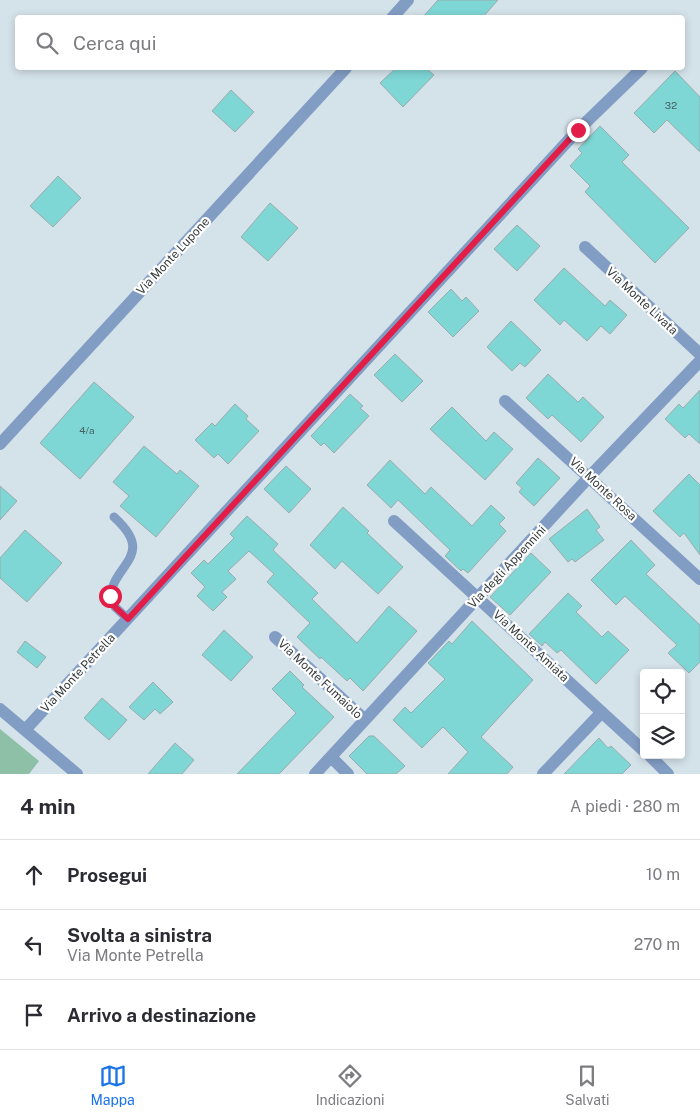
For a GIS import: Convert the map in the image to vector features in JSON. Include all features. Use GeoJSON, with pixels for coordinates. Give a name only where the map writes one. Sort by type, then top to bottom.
{"type":"FeatureCollection","features":[{"type":"Feature","properties":{"kind":"street"},"geometry":{"type":"LineString","coordinates":[[395,15],[408,0]]}},
{"type":"Feature","properties":{"kind":"street","name":"Via Monte Lupone"},"geometry":{"type":"LineString","coordinates":[[0,444],[344,70]]}},
{"type":"Feature","properties":{"kind":"street","name":"Via Monte Petrella"},"geometry":{"type":"LineString","coordinates":[[25,730],[578,130],[640,70]]}},
{"type":"Feature","properties":{"kind":"street","name":"Via Monte Livata"},"geometry":{"type":"LineString","coordinates":[[585,247],[700,354]]}},
{"type":"Feature","properties":{"kind":"street","name":"Via degli Appennini"},"geometry":{"type":"LineString","coordinates":[[315,774],[590,476],[700,361]]}},
{"type":"Feature","properties":{"kind":"street","name":"Via Monte Rosa"},"geometry":{"type":"LineString","coordinates":[[505,400],[700,579]]}},
{"type":"Feature","properties":{"kind":"street","name":"Via Monte Amiata"},"geometry":{"type":"LineString","coordinates":[[394,521],[640,747]]}},
{"type":"Feature","properties":{"kind":"street","name":"Via Monte Fumaiolo"},"geometry":{"type":"LineString","coordinates":[[275,637],[365,720]]}},
{"type":"Feature","properties":{"kind":"street"},"geometry":{"type":"LineString","coordinates":[[0,709],[77,774]]}},
{"type":"Feature","properties":{"kind":"street"},"geometry":{"type":"LineString","coordinates":[[543,774],[602,712]]}},
{"type":"Feature","properties":{"kind":"street"},"geometry":{"type":"LineString","coordinates":[[331,757],[348,774]]}},
{"type":"Feature","properties":{"kind":"street"},"geometry":{"type":"LineString","coordinates":[[652,759],[668,774]]}},
{"type":"Feature","properties":{"kind":"lane"},"geometry":{"type":"LineString","coordinates":[[114,517],[129,533],[132,552],[127,566],[114,584],[110,596],[115,607],[128,619]]}},
{"type":"Feature","properties":{"kind":"green space"},"geometry":{"type":"Polygon","coordinates":[[[0,729],[39,761],[29,774],[0,774],[0,729]]]}},
{"type":"Feature","properties":{"kind":"building"},"geometry":{"type":"Polygon","coordinates":[[[438,0],[498,0],[485,15],[425,15],[438,0]]]}},
{"type":"Feature","properties":{"kind":"building"},"geometry":{"type":"Polygon","coordinates":[[[394,70],[428,70],[434,75],[403,107],[380,83],[394,70]]]}},
{"type":"Feature","properties":{"kind":"building"},"geometry":{"type":"Polygon","coordinates":[[[675,71],[700,97],[700,152],[667,120],[654,133],[634,113],[675,71]]]}},
{"type":"Feature","properties":{"kind":"building"},"geometry":{"type":"Polygon","coordinates":[[[231,90],[254,112],[235,132],[212,111],[231,90]]]}},
{"type":"Feature","properties":{"kind":"building"},"geometry":{"type":"Polygon","coordinates":[[[600,126],[629,155],[622,162],[689,228],[655,263],[585,192],[590,186],[570,166],[582,153],[578,149],[600,126]]]}},
{"type":"Feature","properties":{"kind":"building"},"geometry":{"type":"Polygon","coordinates":[[[58,176],[81,198],[53,227],[30,206],[58,176]]]}},
{"type":"Feature","properties":{"kind":"building"},"geometry":{"type":"Polygon","coordinates":[[[270,203],[298,228],[268,261],[241,237],[270,203]]]}},
{"type":"Feature","properties":{"kind":"building"},"geometry":{"type":"Polygon","coordinates":[[[517,225],[540,246],[517,271],[494,249],[517,225]]]}},
{"type":"Feature","properties":{"kind":"building"},"geometry":{"type":"Polygon","coordinates":[[[564,268],[605,306],[610,300],[627,315],[610,334],[601,326],[587,341],[564,320],[560,325],[534,300],[564,268]]]}},
{"type":"Feature","properties":{"kind":"building"},"geometry":{"type":"Polygon","coordinates":[[[451,289],[462,301],[466,297],[479,311],[453,337],[428,312],[451,289]]]}},
{"type":"Feature","properties":{"kind":"building"},"geometry":{"type":"Polygon","coordinates":[[[511,321],[541,350],[525,367],[520,363],[512,371],[487,347],[511,321]]]}},
{"type":"Feature","properties":{"kind":"building"},"geometry":{"type":"Polygon","coordinates":[[[395,354],[423,381],[402,402],[374,375],[395,354]]]}},
{"type":"Feature","properties":{"kind":"building"},"geometry":{"type":"Polygon","coordinates":[[[548,374],[578,402],[583,397],[604,417],[581,442],[552,415],[548,419],[526,398],[548,374]]]}},
{"type":"Feature","properties":{"kind":"building"},"geometry":{"type":"Polygon","coordinates":[[[94,382],[134,417],[80,479],[40,443],[94,382]]]}},
{"type":"Feature","properties":{"kind":"building"},"geometry":{"type":"Polygon","coordinates":[[[700,390],[700,444],[689,434],[685,438],[665,419],[679,404],[683,408],[700,390]]]}},
{"type":"Feature","properties":{"kind":"building"},"geometry":{"type":"Polygon","coordinates":[[[350,394],[363,406],[360,408],[369,416],[334,453],[324,443],[321,446],[311,436],[350,394]]]}},
{"type":"Feature","properties":{"kind":"building"},"geometry":{"type":"Polygon","coordinates":[[[235,404],[248,416],[246,419],[259,431],[228,464],[218,454],[214,458],[195,440],[212,423],[215,426],[235,404]]]}},
{"type":"Feature","properties":{"kind":"building"},"geometry":{"type":"Polygon","coordinates":[[[452,407],[486,441],[494,432],[513,449],[485,480],[430,429],[452,407]]]}},
{"type":"Feature","properties":{"kind":"building"},"geometry":{"type":"Polygon","coordinates":[[[144,446],[177,474],[180,470],[199,486],[156,537],[120,506],[129,496],[113,482],[144,446]]]}},
{"type":"Feature","properties":{"kind":"building"},"geometry":{"type":"Polygon","coordinates":[[[538,458],[560,478],[534,506],[519,492],[522,488],[516,483],[538,458]]]}},
{"type":"Feature","properties":{"kind":"building"},"geometry":{"type":"Polygon","coordinates":[[[390,460],[425,494],[431,487],[472,526],[491,505],[505,518],[499,524],[506,531],[468,573],[463,569],[461,571],[445,556],[450,550],[398,500],[391,508],[367,485],[390,460]]]}},
{"type":"Feature","properties":{"kind":"building"},"geometry":{"type":"Polygon","coordinates":[[[286,466],[311,489],[289,513],[264,489],[286,466]]]}},
{"type":"Feature","properties":{"kind":"building"},"geometry":{"type":"Polygon","coordinates":[[[689,474],[700,485],[700,555],[684,533],[680,537],[653,511],[689,474]]]}},
{"type":"Feature","properties":{"kind":"building"},"geometry":{"type":"Polygon","coordinates":[[[0,486],[17,501],[0,520],[0,486]]]}},
{"type":"Feature","properties":{"kind":"building"},"geometry":{"type":"Polygon","coordinates":[[[343,507],[403,567],[378,594],[342,561],[335,569],[310,545],[343,507]]]}},
{"type":"Feature","properties":{"kind":"building"},"geometry":{"type":"Polygon","coordinates":[[[587,509],[600,527],[596,530],[604,540],[575,562],[572,559],[568,562],[549,539],[587,509]]]}},
{"type":"Feature","properties":{"kind":"building"},"geometry":{"type":"Polygon","coordinates":[[[247,516],[278,544],[273,550],[318,593],[312,599],[357,643],[389,606],[417,631],[363,691],[350,678],[347,681],[321,657],[320,659],[297,637],[310,623],[267,582],[274,574],[249,551],[228,571],[236,579],[222,592],[227,597],[213,611],[197,596],[205,587],[191,573],[204,560],[208,564],[234,538],[230,534],[247,516]]]}},
{"type":"Feature","properties":{"kind":"building"},"geometry":{"type":"Polygon","coordinates":[[[25,530],[62,563],[27,602],[0,578],[0,558],[25,530]]]}},
{"type":"Feature","properties":{"kind":"building"},"geometry":{"type":"Polygon","coordinates":[[[631,540],[655,565],[646,574],[700,625],[700,662],[689,673],[668,653],[677,645],[625,596],[616,605],[591,580],[631,540]]]}},
{"type":"Feature","properties":{"kind":"building"},"geometry":{"type":"Polygon","coordinates":[[[531,553],[551,572],[510,615],[490,597],[531,553]]]}},
{"type":"Feature","properties":{"kind":"building"},"geometry":{"type":"Polygon","coordinates":[[[568,593],[582,606],[576,612],[602,637],[608,631],[629,650],[596,684],[561,650],[557,653],[545,642],[542,646],[529,634],[568,593]]]}},
{"type":"Feature","properties":{"kind":"building"},"geometry":{"type":"Polygon","coordinates":[[[472,621],[533,680],[481,737],[513,767],[507,774],[448,774],[468,752],[443,727],[422,748],[393,720],[405,707],[411,713],[445,679],[428,663],[449,641],[452,644],[472,621]]]}},
{"type":"Feature","properties":{"kind":"building"},"geometry":{"type":"Polygon","coordinates":[[[224,630],[253,657],[231,681],[202,655],[224,630]]]}},
{"type":"Feature","properties":{"kind":"building"},"geometry":{"type":"Polygon","coordinates":[[[25,641],[46,657],[37,668],[17,652],[25,641]]]}},
{"type":"Feature","properties":{"kind":"building"},"geometry":{"type":"Polygon","coordinates":[[[290,671],[304,685],[302,687],[334,717],[279,774],[237,774],[296,713],[272,689],[290,671]]]}},
{"type":"Feature","properties":{"kind":"building"},"geometry":{"type":"Polygon","coordinates":[[[153,682],[173,702],[160,714],[155,709],[144,720],[129,707],[153,682]]]}},
{"type":"Feature","properties":{"kind":"building"},"geometry":{"type":"Polygon","coordinates":[[[102,698],[127,720],[109,740],[84,718],[102,698]]]}},
{"type":"Feature","properties":{"kind":"building"},"geometry":{"type":"Polygon","coordinates":[[[369,736],[374,736],[405,766],[396,774],[367,774],[349,756],[369,736]]]}},
{"type":"Feature","properties":{"kind":"building"},"geometry":{"type":"Polygon","coordinates":[[[599,738],[608,748],[611,746],[631,765],[622,774],[564,774],[599,738]]]}},
{"type":"Feature","properties":{"kind":"building"},"geometry":{"type":"Polygon","coordinates":[[[175,743],[194,760],[182,774],[148,774],[175,743]]]}},
{"type":"Feature","properties":{"kind":"route"},"geometry":{"type":"LineString","coordinates":[[110,596],[115,607],[128,619],[578,130]]}}]}
